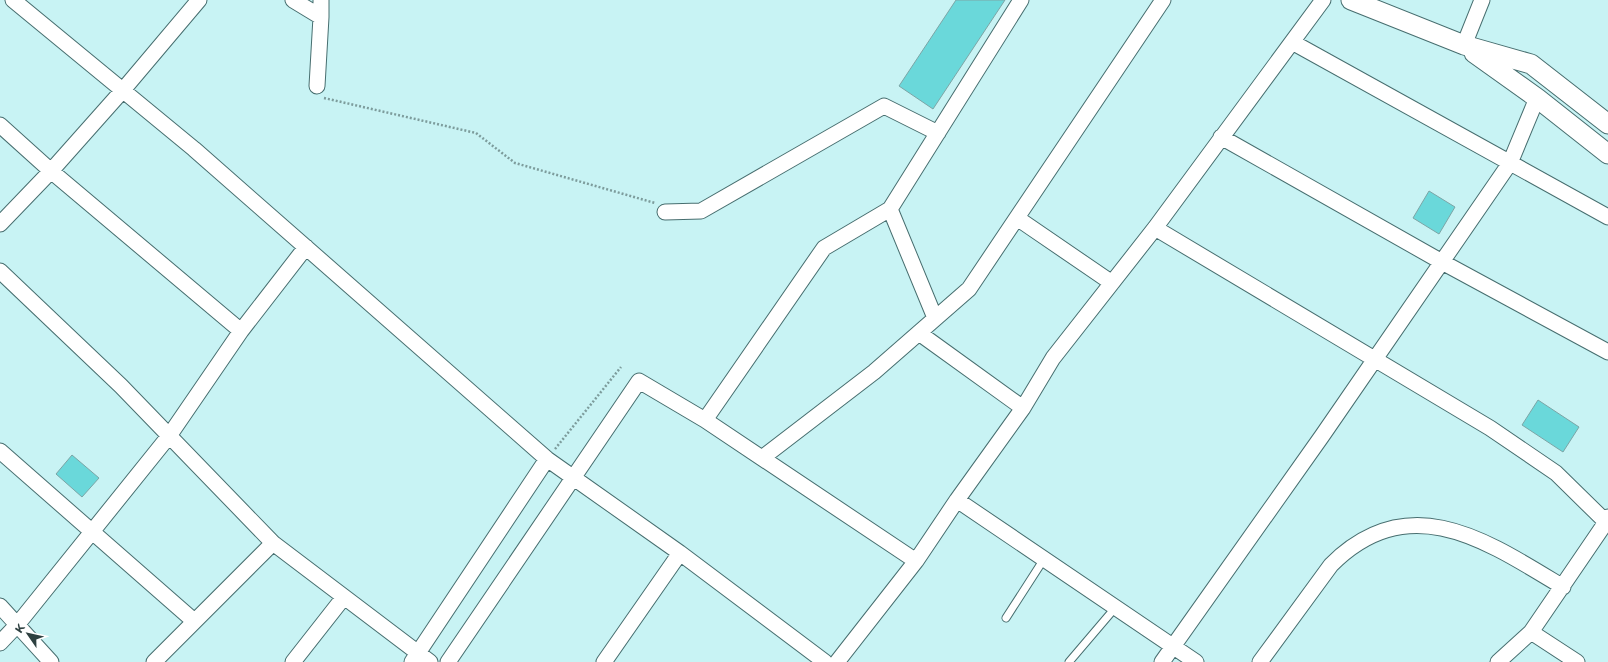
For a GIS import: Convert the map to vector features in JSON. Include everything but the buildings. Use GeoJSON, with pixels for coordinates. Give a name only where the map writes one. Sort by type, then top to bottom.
{"type":"FeatureCollection","features":[{"type":"Feature","properties":{"kind":"street"},"geometry":{"type":"LineString","coordinates":[[13,0],[194,149],[547,459],[680,553],[825,662]]}},
{"type":"Feature","properties":{"kind":"street"},"geometry":{"type":"LineString","coordinates":[[0,224],[51,171],[123,90],[199,0]]}},
{"type":"Feature","properties":{"kind":"street"},"geometry":{"type":"LineString","coordinates":[[293,0],[321,16]]}},
{"type":"Feature","properties":{"kind":"street"},"geometry":{"type":"LineString","coordinates":[[318,86],[321,0]]}},
{"type":"Feature","properties":{"kind":"street"},"geometry":{"type":"LineString","coordinates":[[705,420],[824,248],[890,209],[1021,0]]}},
{"type":"Feature","properties":{"kind":"street"},"geometry":{"type":"LineString","coordinates":[[762,458],[874,372],[969,289],[1164,0]]}},
{"type":"Feature","properties":{"kind":"street"},"geometry":{"type":"LineString","coordinates":[[837,662],[916,561],[1023,408],[1053,358],[1155,228],[1323,0]]}},
{"type":"Feature","properties":{"kind":"street"},"geometry":{"type":"LineString","coordinates":[[1351,0],[1464,45],[1531,64],[1608,124]]}},
{"type":"Feature","properties":{"kind":"street"},"geometry":{"type":"LineString","coordinates":[[1464,45],[1482,0]]}},
{"type":"Feature","properties":{"kind":"street"},"geometry":{"type":"LineString","coordinates":[[1292,42],[1608,217]]}},
{"type":"Feature","properties":{"kind":"street"},"geometry":{"type":"LineString","coordinates":[[1464,45],[1537,98],[1608,154]]}},
{"type":"Feature","properties":{"kind":"street"},"geometry":{"type":"LineString","coordinates":[[1162,662],[1322,436],[1510,163],[1537,98]]}},
{"type":"Feature","properties":{"kind":"street"},"geometry":{"type":"LineString","coordinates":[[665,212],[701,211],[884,106],[938,133]]}},
{"type":"Feature","properties":{"kind":"street"},"geometry":{"type":"LineString","coordinates":[[0,125],[51,171],[241,331]]}},
{"type":"Feature","properties":{"kind":"street"},"geometry":{"type":"LineString","coordinates":[[1221,137],[1442,262],[1608,352]]}},
{"type":"Feature","properties":{"kind":"street"},"geometry":{"type":"LineString","coordinates":[[890,209],[935,318]]}},
{"type":"Feature","properties":{"kind":"street"},"geometry":{"type":"LineString","coordinates":[[1017,218],[1112,283]]}},
{"type":"Feature","properties":{"kind":"street"},"geometry":{"type":"LineString","coordinates":[[1155,228],[1490,428],[1556,473],[1607,521],[1531,632],[1498,662]]}},
{"type":"Feature","properties":{"kind":"street"},"geometry":{"type":"LineString","coordinates":[[0,644],[17,625],[169,436],[241,331],[306,247]]}},
{"type":"Feature","properties":{"kind":"street"},"geometry":{"type":"LineString","coordinates":[[0,271],[121,386],[273,543],[344,597],[415,657],[430,662]]}},
{"type":"Feature","properties":{"kind":"street"},"geometry":{"type":"LineString","coordinates":[[919,333],[1023,408]]}},
{"type":"Feature","properties":{"kind":"street"},"geometry":{"type":"LineString","coordinates":[[448,662],[639,381],[705,420],[916,561]]}},
{"type":"Feature","properties":{"kind":"street"},"geometry":{"type":"LineString","coordinates":[[0,451],[194,621]]}},
{"type":"Feature","properties":{"kind":"street"},"geometry":{"type":"LineString","coordinates":[[415,657],[547,459]]}},
{"type":"Feature","properties":{"kind":"street"},"geometry":{"type":"LineString","coordinates":[[958,500],[1196,662]]}},
{"type":"Feature","properties":{"kind":"street"},"geometry":{"type":"LineString","coordinates":[[1260,662],[1331,565],[1358,542],[1392,528],[1422,525],[1452,530],[1486,543],[1516,558],[1563,586]]}},
{"type":"Feature","properties":{"kind":"street"},"geometry":{"type":"LineString","coordinates":[[158,661],[194,621],[273,543]]}},
{"type":"Feature","properties":{"kind":"street"},"geometry":{"type":"LineString","coordinates":[[604,662],[680,553]]}},
{"type":"Feature","properties":{"kind":"street"},"geometry":{"type":"LineString","coordinates":[[294,662],[344,597]]}},
{"type":"Feature","properties":{"kind":"street"},"geometry":{"type":"LineString","coordinates":[[0,606],[51,662]]}},
{"type":"Feature","properties":{"kind":"street"},"geometry":{"type":"LineString","coordinates":[[1531,632],[1577,662]]}},
{"type":"Feature","properties":{"kind":"lane"},"geometry":{"type":"LineString","coordinates":[[1006,618],[1044,559]]}},
{"type":"Feature","properties":{"kind":"lane"},"geometry":{"type":"LineString","coordinates":[[1069,662],[1115,608]]}},
{"type":"Feature","properties":{"kind":"path"},"geometry":{"type":"LineString","coordinates":[[318,86],[322,98],[476,133],[515,163],[654,202],[665,212]]}},
{"type":"Feature","properties":{"kind":"path"},"geometry":{"type":"LineString","coordinates":[[547,459],[621,367]]}}]}
